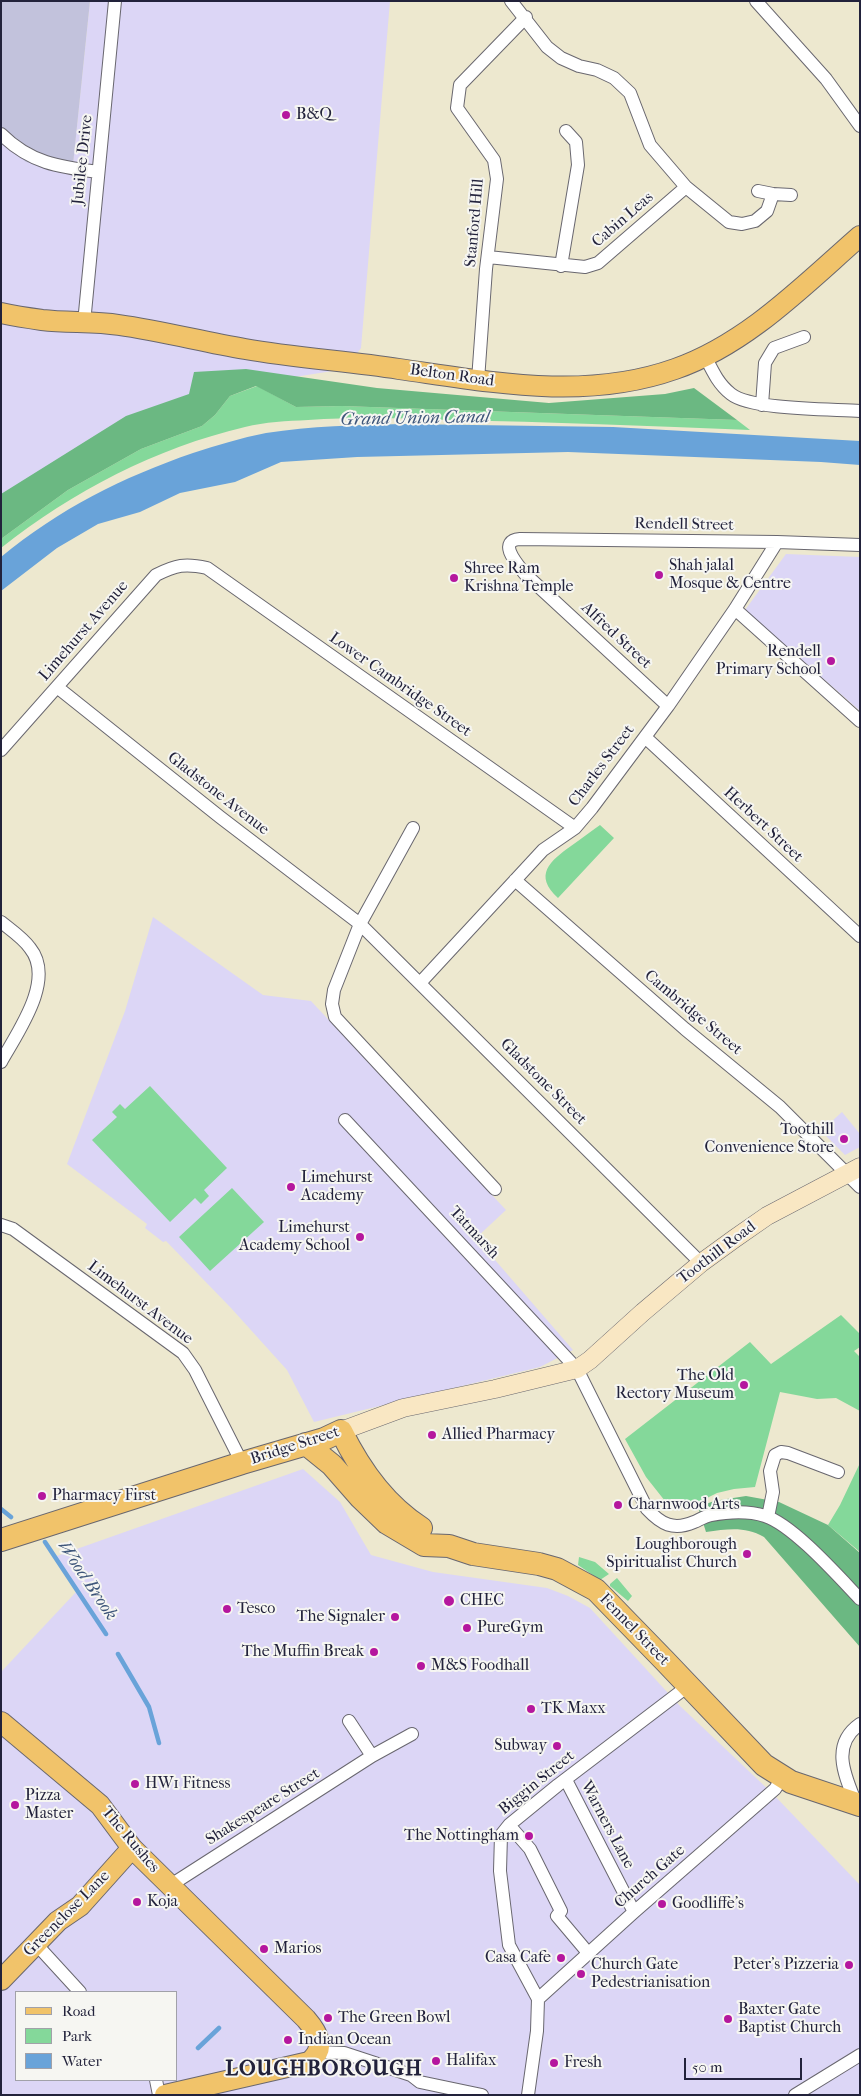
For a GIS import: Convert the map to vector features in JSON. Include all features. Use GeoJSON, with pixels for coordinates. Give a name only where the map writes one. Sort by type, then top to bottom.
{"type":"FeatureCollection","features":[{"type":"Feature","properties":{"kind":"highway","name":"Bridge Street"},"geometry":{"type":"LineString","coordinates":[[2,1539],[324,1439],[341,1431]]}},
{"type":"Feature","properties":{"kind":"highway","name":"Fennel Street"},"geometry":{"type":"LineString","coordinates":[[341,1431],[353,1455],[378,1490],[399,1512],[449,1546],[473,1554],[539,1564],[557,1569],[596,1590],[764,1766],[782,1778],[804,1787],[858,1804]]}},
{"type":"Feature","properties":{"kind":"highway","name":"Fennel Street"},"geometry":{"type":"LineString","coordinates":[[306,1444],[332,1465],[360,1497],[388,1523],[424,1545],[449,1546]]}},
{"type":"Feature","properties":{"kind":"main road","name":"Belton Road"},"geometry":{"type":"LineString","coordinates":[[1,314],[42,320],[118,324],[248,349],[478,380],[535,386],[608,385],[676,369],[705,356],[763,320],[860,236]]}},
{"type":"Feature","properties":{"kind":"main road","name":"Toothill Road"},"geometry":{"type":"LineString","coordinates":[[583,1365],[701,1264],[767,1216],[854,1170]]}},
{"type":"Feature","properties":{"kind":"main road","name":"Bridge Street"},"geometry":{"type":"LineString","coordinates":[[341,1431],[403,1408],[495,1390],[583,1365]]}},
{"type":"Feature","properties":{"kind":"main road","name":"The Rushes"},"geometry":{"type":"LineString","coordinates":[[1,1722],[100,1805],[132,1848],[306,2019],[319,2038],[318,2052]]}},
{"type":"Feature","properties":{"kind":"main road","name":"Greenclose Lane"},"geometry":{"type":"LineString","coordinates":[[1,1980],[58,1921],[80,1906],[132,1848]]}},
{"type":"Feature","properties":{"kind":"main road"},"geometry":{"type":"LineString","coordinates":[[165,2095],[309,2062],[318,2052]]}},
{"type":"Feature","properties":{"kind":"street","name":"Jubilee Drive"},"geometry":{"type":"LineString","coordinates":[[84,323],[116,1]]}},
{"type":"Feature","properties":{"kind":"street"},"geometry":{"type":"LineString","coordinates":[[511,1],[547,47],[561,58],[614,78],[630,93],[650,145],[686,188],[729,222],[742,224],[754,220],[768,211],[773,194]]}},
{"type":"Feature","properties":{"kind":"street"},"geometry":{"type":"LineString","coordinates":[[756,1],[826,79],[860,126]]}},
{"type":"Feature","properties":{"kind":"street","name":"Stanford Hill"},"geometry":{"type":"LineString","coordinates":[[478,380],[488,258],[497,179],[494,160],[457,108],[460,85],[526,18]]}},
{"type":"Feature","properties":{"kind":"street"},"geometry":{"type":"LineString","coordinates":[[561,266],[578,164],[576,142],[566,132]]}},
{"type":"Feature","properties":{"kind":"street"},"geometry":{"type":"LineString","coordinates":[[1,134],[19,149],[43,163],[58,167],[98,172]]}},
{"type":"Feature","properties":{"kind":"street","name":"Cabin Leas"},"geometry":{"type":"LineString","coordinates":[[488,258],[561,266],[585,267],[598,263],[686,188]]}},
{"type":"Feature","properties":{"kind":"street"},"geometry":{"type":"LineString","coordinates":[[758,191],[790,195]]}},
{"type":"Feature","properties":{"kind":"street"},"geometry":{"type":"LineString","coordinates":[[762,405],[765,364],[774,348],[804,337]]}},
{"type":"Feature","properties":{"kind":"street"},"geometry":{"type":"LineString","coordinates":[[705,356],[719,382],[732,395],[762,405],[860,410]]}},
{"type":"Feature","properties":{"kind":"street","name":"Rendell Street"},"geometry":{"type":"LineString","coordinates":[[510,544],[514,540],[520,539],[777,542],[860,546]]}},
{"type":"Feature","properties":{"kind":"street","name":"Charles Street"},"geometry":{"type":"LineString","coordinates":[[420,983],[543,850],[574,828],[668,706],[735,609],[777,542]]}},
{"type":"Feature","properties":{"kind":"street","name":"Alfred Street"},"geometry":{"type":"LineString","coordinates":[[510,544],[508,549],[525,574],[668,706]]}},
{"type":"Feature","properties":{"kind":"street","name":"Limehurst Avenue"},"geometry":{"type":"LineString","coordinates":[[1,750],[156,575],[173,566],[191,564],[207,568]]}},
{"type":"Feature","properties":{"kind":"street","name":"Lower Cambridge Street"},"geometry":{"type":"LineString","coordinates":[[207,568],[574,828]]}},
{"type":"Feature","properties":{"kind":"street"},"geometry":{"type":"LineString","coordinates":[[735,609],[860,721]]}},
{"type":"Feature","properties":{"kind":"street","name":"Gladstone Avenue"},"geometry":{"type":"LineString","coordinates":[[57,686],[220,817],[360,924]]}},
{"type":"Feature","properties":{"kind":"street","name":"Herbert Street"},"geometry":{"type":"LineString","coordinates":[[645,737],[860,936]]}},
{"type":"Feature","properties":{"kind":"street"},"geometry":{"type":"LineString","coordinates":[[413,828],[360,924],[334,990],[332,1004],[334,1017],[495,1188]]}},
{"type":"Feature","properties":{"kind":"street","name":"Cambridge Street"},"geometry":{"type":"LineString","coordinates":[[515,880],[685,1029],[854,1170],[860,1187]]}},
{"type":"Feature","properties":{"kind":"street"},"geometry":{"type":"LineString","coordinates":[[1,922],[31,949],[38,965],[39,978],[32,1006],[1,1062]]}},
{"type":"Feature","properties":{"kind":"street","name":"Gladstone Street"},"geometry":{"type":"LineString","coordinates":[[360,924],[701,1264]]}},
{"type":"Feature","properties":{"kind":"street","name":"Tatmarsh"},"geometry":{"type":"LineString","coordinates":[[345,1120],[583,1365],[647,1509],[658,1521],[677,1527],[711,1515],[745,1512],[768,1517]]}},
{"type":"Feature","properties":{"kind":"street","name":"Limehurst Avenue"},"geometry":{"type":"LineString","coordinates":[[1,1225],[13,1229],[183,1352],[195,1370],[242,1463]]}},
{"type":"Feature","properties":{"kind":"street"},"geometry":{"type":"LineString","coordinates":[[838,1472],[788,1453],[781,1452],[775,1455],[770,1471],[773,1492],[768,1517],[817,1554],[860,1599]]}},
{"type":"Feature","properties":{"kind":"street","name":"Biggin Street"},"geometry":{"type":"LineString","coordinates":[[528,2095],[537,2031],[538,1999],[510,1944],[500,1871],[499,1851],[502,1836],[509,1824],[688,1686]]}},
{"type":"Feature","properties":{"kind":"street"},"geometry":{"type":"LineString","coordinates":[[349,1721],[372,1756]]}},
{"type":"Feature","properties":{"kind":"street"},"geometry":{"type":"LineString","coordinates":[[858,1804],[844,1773],[842,1760],[844,1741],[860,1724]]}},
{"type":"Feature","properties":{"kind":"street","name":"Shakespeare Street"},"geometry":{"type":"LineString","coordinates":[[171,1887],[174,1883],[372,1756],[412,1734]]}},
{"type":"Feature","properties":{"kind":"street","name":"Church Gate"},"geometry":{"type":"LineString","coordinates":[[538,1999],[775,1789],[782,1778]]}},
{"type":"Feature","properties":{"kind":"street","name":"Warners Lane"},"geometry":{"type":"LineString","coordinates":[[566,1780],[634,1912]]}},
{"type":"Feature","properties":{"kind":"street"},"geometry":{"type":"LineString","coordinates":[[509,1824],[530,1849],[561,1912],[557,1916],[589,1954]]}},
{"type":"Feature","properties":{"kind":"street"},"geometry":{"type":"LineString","coordinates":[[36,1944],[79,1991]]}},
{"type":"Feature","properties":{"kind":"street"},"geometry":{"type":"LineString","coordinates":[[318,2052],[352,2056],[411,2075],[420,2082],[482,2095]]}},
{"type":"Feature","properties":{"kind":"street"},"geometry":{"type":"LineString","coordinates":[[795,2095],[860,2055]]}},
{"type":"Feature","properties":{"kind":"street"},"geometry":{"type":"LineString","coordinates":[[156,2081],[159,2095]]}},
{"type":"Feature","properties":{"kind":"shaded area"},"geometry":{"type":"Polygon","coordinates":[[[1,1],[90,1],[72,174],[26,162],[1,141],[1,1]]]}},
{"type":"Feature","properties":{"kind":"shaded area"},"geometry":{"type":"Polygon","coordinates":[[[90,1],[390,1],[361,348],[345,369],[213,390],[1,515],[1,141],[72,173],[90,1]]]}},
{"type":"Feature","properties":{"kind":"shaded area","name":"Rendell Primary School"},"geometry":{"type":"Polygon","coordinates":[[[786,554],[860,557],[860,711],[745,610],[786,554]]]}},
{"type":"Feature","properties":{"kind":"shaded area","name":"Limehurst Academy"},"geometry":{"type":"Polygon","coordinates":[[[153,917],[263,995],[311,1001],[506,1210],[476,1238],[573,1350],[540,1367],[314,1422],[287,1370],[231,1308],[166,1241],[163,1242],[145,1228],[147,1224],[67,1164],[125,1011],[153,917]]]}},
{"type":"Feature","properties":{"kind":"shaded area"},"geometry":{"type":"Polygon","coordinates":[[[842,1112],[860,1134],[860,1147],[845,1155],[821,1131],[842,1112]]]}},
{"type":"Feature","properties":{"kind":"shaded area"},"geometry":{"type":"Polygon","coordinates":[[[303,1469],[340,1502],[371,1555],[433,1572],[547,1588],[568,1596],[590,1608],[679,1705],[773,1794],[860,1885],[860,2095],[1,2095],[1,1672],[76,1592],[54,1557],[303,1469]]]}},
{"type":"Feature","properties":{"kind":"green space"},"geometry":{"type":"Polygon","coordinates":[[[246,369],[377,388],[549,403],[665,394],[694,388],[737,420],[342,406],[296,407],[256,386],[230,396],[215,415],[202,426],[141,449],[68,490],[1,539],[1,494],[126,416],[189,394],[194,372],[246,369]]]}},
{"type":"Feature","properties":{"kind":"green space"},"geometry":{"type":"Polygon","coordinates":[[[257,386],[296,407],[342,406],[737,420],[750,430],[396,418],[326,419],[260,424],[212,436],[148,459],[86,490],[29,527],[1,548],[1,539],[68,490],[141,449],[202,426],[215,415],[230,396],[257,386]]]}},
{"type":"Feature","properties":{"kind":"green space"},"geometry":{"type":"Polygon","coordinates":[[[600,825],[614,838],[558,898],[547,882],[547,869],[563,852],[600,825]]]}},
{"type":"Feature","properties":{"kind":"green space"},"geometry":{"type":"Polygon","coordinates":[[[150,1086],[227,1168],[204,1190],[209,1196],[201,1204],[195,1198],[170,1222],[92,1140],[117,1117],[112,1112],[120,1104],[125,1109],[150,1086]]]}},
{"type":"Feature","properties":{"kind":"green space"},"geometry":{"type":"Polygon","coordinates":[[[232,1188],[264,1222],[210,1271],[179,1237],[232,1188]]]}},
{"type":"Feature","properties":{"kind":"green space"},"geometry":{"type":"Polygon","coordinates":[[[841,1315],[860,1334],[860,1347],[854,1351],[860,1357],[860,1411],[836,1398],[817,1399],[780,1392],[755,1487],[717,1493],[699,1502],[679,1508],[665,1501],[646,1477],[625,1439],[750,1342],[771,1364],[841,1315]]]}},
{"type":"Feature","properties":{"kind":"green space"},"geometry":{"type":"Polygon","coordinates":[[[860,1463],[860,1552],[828,1525],[860,1463]]]}},
{"type":"Feature","properties":{"kind":"green space"},"geometry":{"type":"Polygon","coordinates":[[[746,1496],[779,1502],[828,1525],[860,1553],[860,1647],[764,1537],[743,1530],[729,1529],[706,1532],[698,1507],[714,1501],[746,1496]]]}},
{"type":"Feature","properties":{"kind":"green space"},"geometry":{"type":"Polygon","coordinates":[[[579,1557],[595,1562],[609,1574],[600,1580],[578,1565],[579,1557]]]}},
{"type":"Feature","properties":{"kind":"green space"},"geometry":{"type":"Polygon","coordinates":[[[617,1578],[632,1596],[628,1601],[610,1586],[617,1578]]]}},
{"type":"Feature","properties":{"kind":"water"},"geometry":{"type":"Polygon","coordinates":[[[402,424],[613,427],[860,441],[860,465],[568,452],[357,457],[281,462],[235,482],[180,493],[140,512],[98,524],[57,548],[1,591],[1,557],[69,509],[117,484],[167,462],[238,439],[266,433],[317,427],[402,424]]]}},
{"type":"Feature","properties":{"kind":"waterway","name":"Wood Brook"},"geometry":{"type":"LineString","coordinates":[[1,1509],[11,1517]]}},
{"type":"Feature","properties":{"kind":"waterway","name":"Wood Brook"},"geometry":{"type":"LineString","coordinates":[[45,1542],[106,1634]]}},
{"type":"Feature","properties":{"kind":"waterway","name":"Wood Brook"},"geometry":{"type":"LineString","coordinates":[[118,1654],[149,1707],[159,1743]]}},
{"type":"Feature","properties":{"kind":"waterway","name":"Wood Brook"},"geometry":{"type":"LineString","coordinates":[[198,2048],[219,2028]]}},
{"type":"Feature","properties":{"kind":"place","name":"B&Q"},"geometry":{"type":"Point","coordinates":[286,115]}},
{"type":"Feature","properties":{"kind":"place","name":"Shah jalal Mosque & Centre"},"geometry":{"type":"Point","coordinates":[659,575]}},
{"type":"Feature","properties":{"kind":"place","name":"Shree Ram Krishna Temple"},"geometry":{"type":"Point","coordinates":[454,578]}},
{"type":"Feature","properties":{"kind":"place","name":"Rendell Primary School"},"geometry":{"type":"Point","coordinates":[831,661]}},
{"type":"Feature","properties":{"kind":"place","name":"Toothill Convenience Store"},"geometry":{"type":"Point","coordinates":[844,1139]}},
{"type":"Feature","properties":{"kind":"place","name":"Limehurst Academy"},"geometry":{"type":"Point","coordinates":[291,1187]}},
{"type":"Feature","properties":{"kind":"place","name":"Limehurst Academy School"},"geometry":{"type":"Point","coordinates":[360,1237]}},
{"type":"Feature","properties":{"kind":"place","name":"The Old Rectory Museum"},"geometry":{"type":"Point","coordinates":[744,1385]}},
{"type":"Feature","properties":{"kind":"place","name":"Allied Pharmacy"},"geometry":{"type":"Point","coordinates":[432,1435]}},
{"type":"Feature","properties":{"kind":"place","name":"Pharmacy First"},"geometry":{"type":"Point","coordinates":[42,1496]}},
{"type":"Feature","properties":{"kind":"place","name":"Charnwood Arts"},"geometry":{"type":"Point","coordinates":[618,1505]}},
{"type":"Feature","properties":{"kind":"place","name":"Loughborough Spiritualist Church"},"geometry":{"type":"Point","coordinates":[747,1554]}},
{"type":"Feature","properties":{"kind":"place","name":"CHEC"},"geometry":{"type":"Point","coordinates":[449,1601]}},
{"type":"Feature","properties":{"kind":"place","name":"Tesco"},"geometry":{"type":"Point","coordinates":[227,1609]}},
{"type":"Feature","properties":{"kind":"place","name":"The Signaler"},"geometry":{"type":"Point","coordinates":[395,1617]}},
{"type":"Feature","properties":{"kind":"place","name":"PureGym"},"geometry":{"type":"Point","coordinates":[467,1628]}},
{"type":"Feature","properties":{"kind":"place","name":"The Muffin Break"},"geometry":{"type":"Point","coordinates":[374,1652]}},
{"type":"Feature","properties":{"kind":"place","name":"M&S Foodhall"},"geometry":{"type":"Point","coordinates":[421,1666]}},
{"type":"Feature","properties":{"kind":"place","name":"TK Maxx"},"geometry":{"type":"Point","coordinates":[531,1709]}},
{"type":"Feature","properties":{"kind":"place","name":"Subway"},"geometry":{"type":"Point","coordinates":[557,1746]}},
{"type":"Feature","properties":{"kind":"place","name":"HW1 Fitness"},"geometry":{"type":"Point","coordinates":[135,1784]}},
{"type":"Feature","properties":{"kind":"place","name":"Pizza Master"},"geometry":{"type":"Point","coordinates":[15,1805]}},
{"type":"Feature","properties":{"kind":"place","name":"The Nottingham"},"geometry":{"type":"Point","coordinates":[529,1836]}},
{"type":"Feature","properties":{"kind":"place","name":"Koja"},"geometry":{"type":"Point","coordinates":[137,1902]}},
{"type":"Feature","properties":{"kind":"place","name":"Goodliffe's"},"geometry":{"type":"Point","coordinates":[662,1904]}},
{"type":"Feature","properties":{"kind":"place","name":"Marios"},"geometry":{"type":"Point","coordinates":[264,1949]}},
{"type":"Feature","properties":{"kind":"place","name":"Casa Cafe"},"geometry":{"type":"Point","coordinates":[561,1958]}},
{"type":"Feature","properties":{"kind":"place","name":"Peter's Pizzeria"},"geometry":{"type":"Point","coordinates":[849,1965]}},
{"type":"Feature","properties":{"kind":"place","name":"Church Gate Pedestrianisation"},"geometry":{"type":"Point","coordinates":[581,1974]}},
{"type":"Feature","properties":{"kind":"place","name":"The Green Bowl"},"geometry":{"type":"Point","coordinates":[328,2018]}},
{"type":"Feature","properties":{"kind":"place","name":"Baxter Gate Baptist Church"},"geometry":{"type":"Point","coordinates":[728,2019]}},
{"type":"Feature","properties":{"kind":"place","name":"Indian Ocean"},"geometry":{"type":"Point","coordinates":[288,2040]}},
{"type":"Feature","properties":{"kind":"place","name":"Halifax"},"geometry":{"type":"Point","coordinates":[436,2061]}},
{"type":"Feature","properties":{"kind":"place","name":"Fresh"},"geometry":{"type":"Point","coordinates":[554,2063]}},
{"type":"Feature","properties":{"kind":"district","name":"LOUGHBOROUGH"},"geometry":{"type":"Point","coordinates":[324,2070]}},
{"type":"Feature","properties":{"kind":"water label","name":"Grand Union Canal"},"geometry":{"type":"Point","coordinates":[415,419]}}]}
